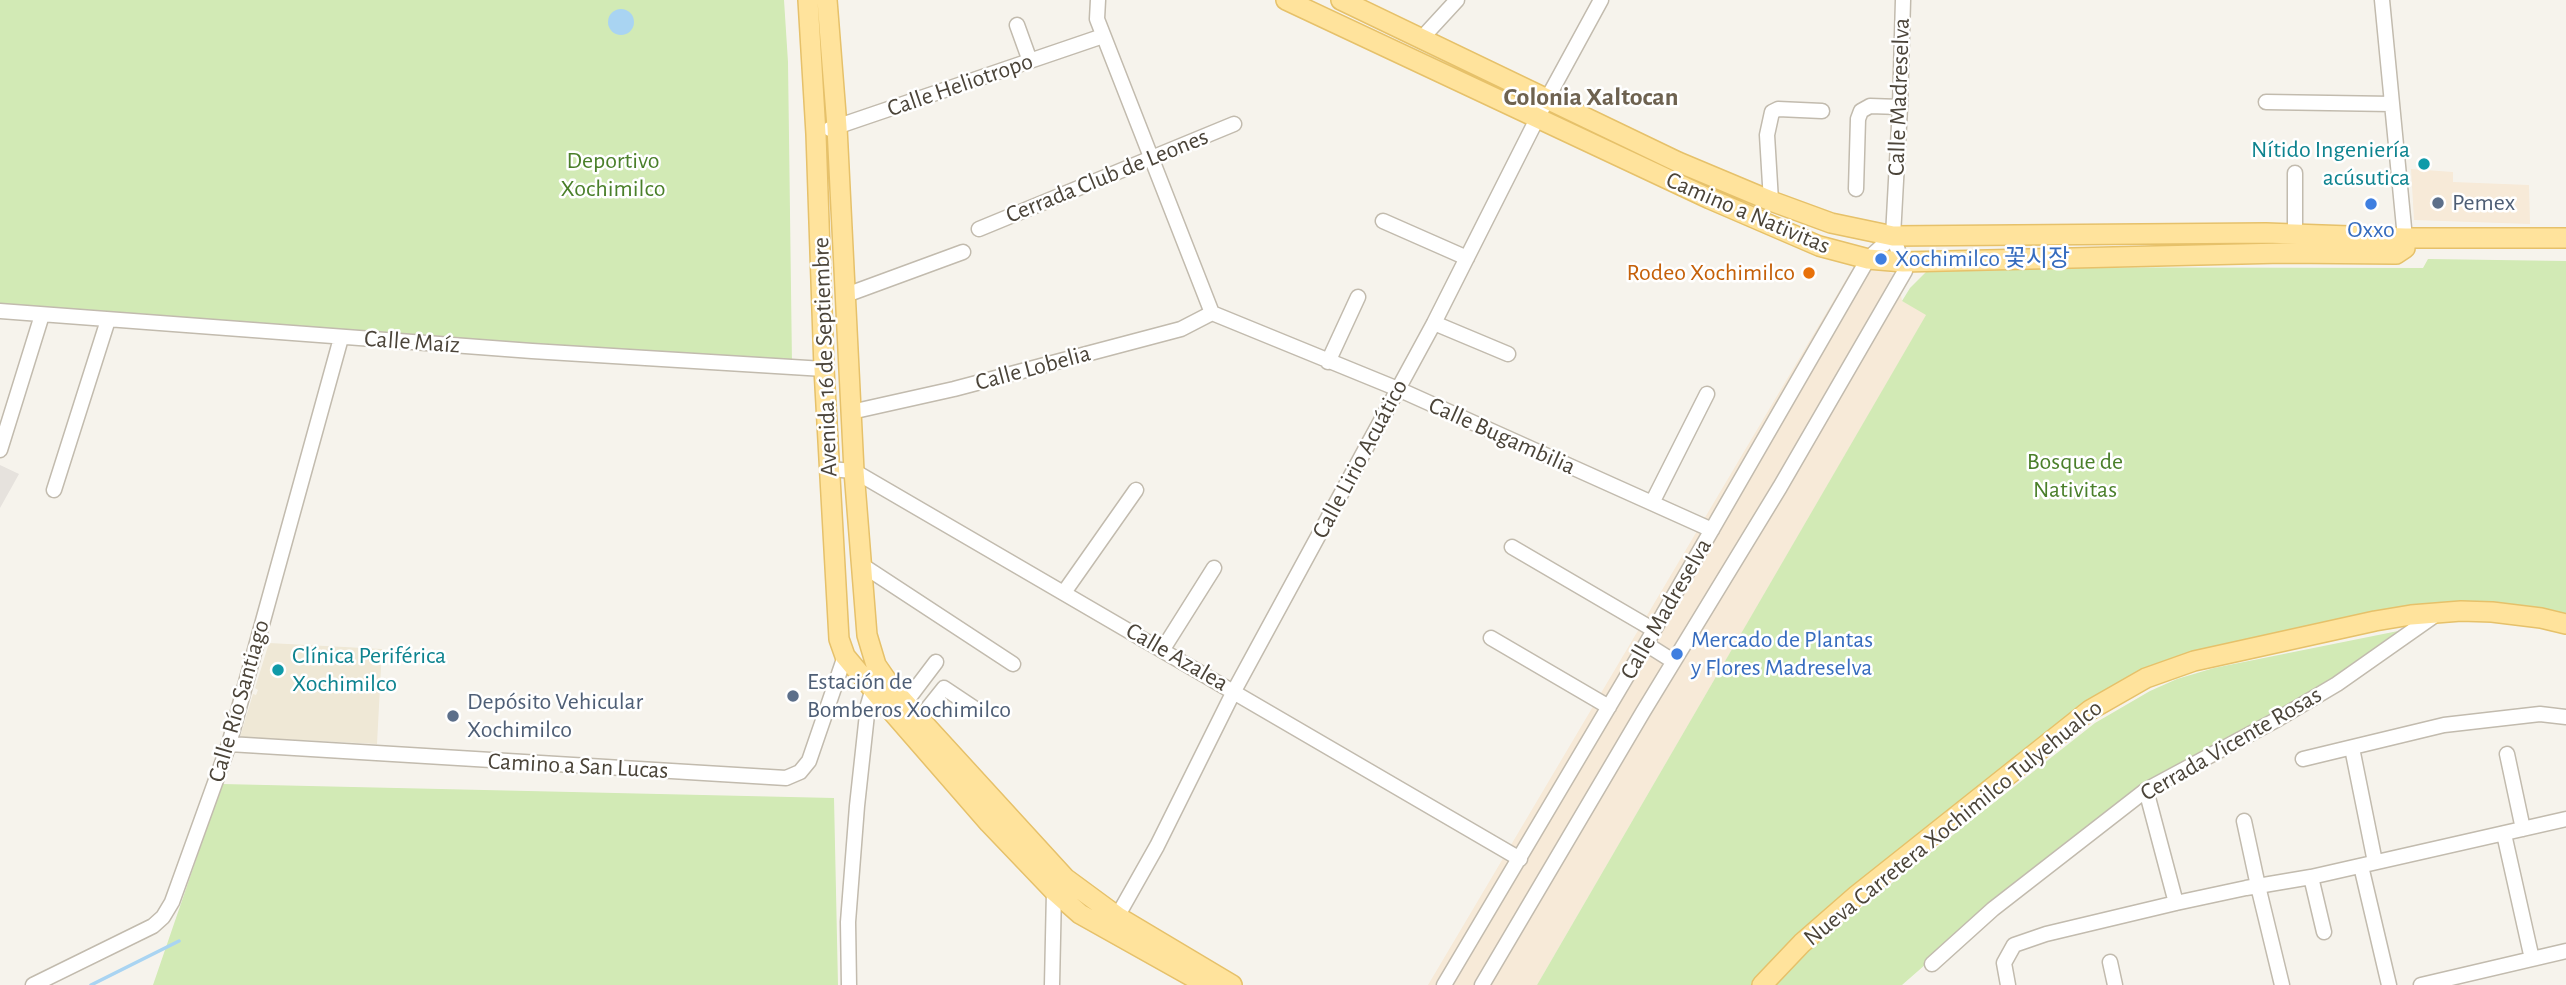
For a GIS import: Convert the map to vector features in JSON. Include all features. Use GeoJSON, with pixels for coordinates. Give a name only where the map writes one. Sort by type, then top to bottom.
{"type":"FeatureCollection","features":[{"type":"Feature","properties":{"kind":"main road","name":"Camino a Nativitas"},"geometry":{"type":"LineString","coordinates":[[1286,0],[1710,199],[1819,246],[1868,258],[1903,262],[2283,253],[2396,254],[2405,248],[2405,238]]}},
{"type":"Feature","properties":{"kind":"main road","name":"Camino a Nativitas"},"geometry":{"type":"LineString","coordinates":[[1341,0],[1678,162],[1831,223],[1893,236],[2295,234],[2405,238],[2566,238]]}},
{"type":"Feature","properties":{"kind":"main road","name":"Avenida 16 de Septiembre"},"geometry":{"type":"LineString","coordinates":[[818,4],[837,127],[854,471],[867,635],[887,692]]}},
{"type":"Feature","properties":{"kind":"main road","name":"Avenida 16 de Septiembre"},"geometry":{"type":"LineString","coordinates":[[818,4],[816,134],[836,624],[845,656],[887,692]]}},
{"type":"Feature","properties":{"kind":"main road","name":"Nueva Carretera Xochimilco Tulyehualco"},"geometry":{"type":"LineString","coordinates":[[1762,985],[1802,943],[1857,895],[2090,710],[2146,678],[2194,661],[2375,621],[2438,613],[2492,612],[2566,624]]}},
{"type":"Feature","properties":{"kind":"main road"},"geometry":{"type":"LineString","coordinates":[[887,692],[920,718],[1065,878],[1113,923],[1187,979],[1207,985]]}},
{"type":"Feature","properties":{"kind":"main road"},"geometry":{"type":"LineString","coordinates":[[887,692],[989,823],[1054,891],[1080,914],[1113,923],[1232,985]]}},
{"type":"Feature","properties":{"kind":"street"},"geometry":{"type":"LineString","coordinates":[[1098,0],[1097,19],[1212,313]]}},
{"type":"Feature","properties":{"kind":"street"},"geometry":{"type":"LineString","coordinates":[[1422,38],[1457,0]]}},
{"type":"Feature","properties":{"kind":"street","name":"Calle Lirio Acuático"},"geometry":{"type":"LineString","coordinates":[[1113,923],[1157,846],[1234,691],[1434,323],[1547,99],[1601,0]]}},
{"type":"Feature","properties":{"kind":"street","name":"Calle Madreselva"},"geometry":{"type":"LineString","coordinates":[[1482,985],[1673,661],[1780,487],[1905,271],[1893,236],[1903,0]]}},
{"type":"Feature","properties":{"kind":"street"},"geometry":{"type":"LineString","coordinates":[[2382,0],[2405,238]]}},
{"type":"Feature","properties":{"kind":"street"},"geometry":{"type":"LineString","coordinates":[[1017,25],[1030,61]]}},
{"type":"Feature","properties":{"kind":"street","name":"Calle Heliotropo"},"geometry":{"type":"LineString","coordinates":[[816,134],[1104,36]]}},
{"type":"Feature","properties":{"kind":"street"},"geometry":{"type":"LineString","coordinates":[[2266,102],[2392,104]]}},
{"type":"Feature","properties":{"kind":"street"},"geometry":{"type":"LineString","coordinates":[[1856,189],[1858,119],[1861,111],[1870,106],[1900,107]]}},
{"type":"Feature","properties":{"kind":"street"},"geometry":{"type":"LineString","coordinates":[[1771,201],[1767,135],[1772,112],[1778,109],[1822,111]]}},
{"type":"Feature","properties":{"kind":"street","name":"Cerrada Club de Leones"},"geometry":{"type":"LineString","coordinates":[[979,229],[1234,124]]}},
{"type":"Feature","properties":{"kind":"street"},"geometry":{"type":"LineString","coordinates":[[2295,173],[2295,234]]}},
{"type":"Feature","properties":{"kind":"street"},"geometry":{"type":"LineString","coordinates":[[1383,221],[1467,258]]}},
{"type":"Feature","properties":{"kind":"street","name":"Calle Madreselva"},"geometry":{"type":"LineString","coordinates":[[1444,985],[1646,644],[1868,258],[1893,236]]}},
{"type":"Feature","properties":{"kind":"street"},"geometry":{"type":"LineString","coordinates":[[846,295],[962,253]]}},
{"type":"Feature","properties":{"kind":"street"},"geometry":{"type":"LineString","coordinates":[[1328,362],[1358,297]]}},
{"type":"Feature","properties":{"kind":"street","name":"Calle Maíz"},"geometry":{"type":"LineString","coordinates":[[0,311],[341,338],[824,369]]}},
{"type":"Feature","properties":{"kind":"street","name":"Calle Bugambilia"},"geometry":{"type":"LineString","coordinates":[[1212,313],[1398,389],[1712,530]]}},
{"type":"Feature","properties":{"kind":"street","name":"Calle Lobelia"},"geometry":{"type":"LineString","coordinates":[[851,412],[954,389],[1181,329],[1212,313]]}},
{"type":"Feature","properties":{"kind":"street"},"geometry":{"type":"LineString","coordinates":[[0,450],[42,315]]}},
{"type":"Feature","properties":{"kind":"street"},"geometry":{"type":"LineString","coordinates":[[54,490],[108,320]]}},
{"type":"Feature","properties":{"kind":"street"},"geometry":{"type":"LineString","coordinates":[[1434,323],[1507,354]]}},
{"type":"Feature","properties":{"kind":"street","name":"Calle Río Santiago"},"geometry":{"type":"LineString","coordinates":[[33,985],[153,926],[163,917],[172,902],[229,744],[341,338]]}},
{"type":"Feature","properties":{"kind":"street"},"geometry":{"type":"LineString","coordinates":[[1652,503],[1707,394]]}},
{"type":"Feature","properties":{"kind":"street","name":"Calle Azalea"},"geometry":{"type":"LineString","coordinates":[[829,469],[854,471],[1065,591],[1520,859]]}},
{"type":"Feature","properties":{"kind":"street"},"geometry":{"type":"LineString","coordinates":[[1065,591],[1136,490]]}},
{"type":"Feature","properties":{"kind":"street"},"geometry":{"type":"LineString","coordinates":[[1512,547],[1654,630]]}},
{"type":"Feature","properties":{"kind":"street"},"geometry":{"type":"LineString","coordinates":[[862,565],[1013,664]]}},
{"type":"Feature","properties":{"kind":"street"},"geometry":{"type":"LineString","coordinates":[[1163,649],[1214,568]]}},
{"type":"Feature","properties":{"kind":"street","name":"Cerrada Vicente Rosas"},"geometry":{"type":"LineString","coordinates":[[1933,964],[1993,909],[2146,790],[2337,684],[2438,613]]}},
{"type":"Feature","properties":{"kind":"street"},"geometry":{"type":"LineString","coordinates":[[1491,638],[1609,707]]}},
{"type":"Feature","properties":{"kind":"street"},"geometry":{"type":"LineString","coordinates":[[1646,644],[1673,661]]}},
{"type":"Feature","properties":{"kind":"street","name":"Camino a San Lucas"},"geometry":{"type":"LineString","coordinates":[[229,744],[786,778],[800,772],[809,761],[845,656]]}},
{"type":"Feature","properties":{"kind":"street"},"geometry":{"type":"LineString","coordinates":[[849,985],[848,922],[868,705],[936,662]]}},
{"type":"Feature","properties":{"kind":"street"},"geometry":{"type":"LineString","coordinates":[[920,718],[944,688],[974,708]]}},
{"type":"Feature","properties":{"kind":"street"},"geometry":{"type":"LineString","coordinates":[[2303,759],[2444,725],[2540,714],[2566,717]]}},
{"type":"Feature","properties":{"kind":"street"},"geometry":{"type":"LineString","coordinates":[[2352,748],[2389,985]]}},
{"type":"Feature","properties":{"kind":"street"},"geometry":{"type":"LineString","coordinates":[[2507,754],[2523,830]]}},
{"type":"Feature","properties":{"kind":"street"},"geometry":{"type":"LineString","coordinates":[[2146,790],[2176,903]]}},
{"type":"Feature","properties":{"kind":"street"},"geometry":{"type":"LineString","coordinates":[[2008,985],[2004,963],[2014,945],[2046,934],[2176,903],[2311,877],[2566,819]]}},
{"type":"Feature","properties":{"kind":"street"},"geometry":{"type":"LineString","coordinates":[[2244,821],[2282,985]]}},
{"type":"Feature","properties":{"kind":"street"},"geometry":{"type":"LineString","coordinates":[[2504,834],[2532,959]]}},
{"type":"Feature","properties":{"kind":"street"},"geometry":{"type":"LineString","coordinates":[[2311,877],[2325,932]]}},
{"type":"Feature","properties":{"kind":"street"},"geometry":{"type":"LineString","coordinates":[[1052,985],[1054,891]]}},
{"type":"Feature","properties":{"kind":"street"},"geometry":{"type":"LineString","coordinates":[[2421,985],[2566,951]]}},
{"type":"Feature","properties":{"kind":"street"},"geometry":{"type":"LineString","coordinates":[[2110,962],[2115,985]]}},
{"type":"Feature","properties":{"kind":"shaded area"},"geometry":{"type":"Polygon","coordinates":[[[2411,169],[2453,172],[2453,182],[2529,185],[2530,224],[2414,220],[2411,169]]]}},
{"type":"Feature","properties":{"kind":"shaded area","name":"Mercado de Plantas y Flores Madreselva"},"geometry":{"type":"Polygon","coordinates":[[[1854,266],[1879,266],[1898,277],[1902,301],[1927,314],[1537,985],[1428,985],[1854,266]]]}},
{"type":"Feature","properties":{"kind":"shaded area"},"geometry":{"type":"Polygon","coordinates":[[[0,465],[19,474],[0,508],[0,465]]]}},
{"type":"Feature","properties":{"kind":"shaded area"},"geometry":{"type":"Polygon","coordinates":[[[269,643],[382,649],[377,744],[240,737],[253,694],[256,695],[258,690],[255,688],[269,643]]]}},
{"type":"Feature","properties":{"kind":"green space","name":"Deportivo Xochimilco"},"geometry":{"type":"Polygon","coordinates":[[[0,0],[784,0],[788,62],[792,364],[0,307],[0,0]]]}},
{"type":"Feature","properties":{"kind":"green space","name":"Bosque de Nativitas"},"geometry":{"type":"Polygon","coordinates":[[[2428,259],[2566,261],[2566,616],[2465,604],[2138,680],[1758,977],[1752,985],[1537,985],[1926,315],[1902,301],[1910,288],[1926,272],[1935,267],[2423,268],[2428,259]]]}},
{"type":"Feature","properties":{"kind":"green space"},"geometry":{"type":"Polygon","coordinates":[[[2423,626],[2422,633],[2210,749],[1958,930],[1958,936],[1902,985],[1772,985],[1792,962],[2095,723],[2150,691],[2177,679],[2214,668],[2423,626]]]}},
{"type":"Feature","properties":{"kind":"green space"},"geometry":{"type":"Polygon","coordinates":[[[222,784],[834,798],[838,985],[153,985],[222,784]]]}},
{"type":"Feature","properties":{"kind":"water"},"geometry":{"type":"Polygon","coordinates":[[[621,9],[630,13],[634,22],[630,31],[621,35],[612,31],[608,22],[612,13],[621,9]]]}},
{"type":"Feature","properties":{"kind":"waterway"},"geometry":{"type":"LineString","coordinates":[[91,985],[179,941]]}},
{"type":"Feature","properties":{"kind":"place","name":"Nítido Ingeniería acúsutica"},"geometry":{"type":"Point","coordinates":[2424,164]}},
{"type":"Feature","properties":{"kind":"place","name":"Pemex"},"geometry":{"type":"Point","coordinates":[2438,203]}},
{"type":"Feature","properties":{"kind":"place","name":"Oxxo"},"geometry":{"type":"Point","coordinates":[2371,204]}},
{"type":"Feature","properties":{"kind":"place","name":"Xochimilco 꽃시장"},"geometry":{"type":"Point","coordinates":[1881,259]}},
{"type":"Feature","properties":{"kind":"place","name":"Rodeo Xochimilco"},"geometry":{"type":"Point","coordinates":[1809,273]}},
{"type":"Feature","properties":{"kind":"place","name":"Mercado de Plantas y Flores Madreselva"},"geometry":{"type":"Point","coordinates":[1677,654]}},
{"type":"Feature","properties":{"kind":"place","name":"Clínica Periférica Xochimilco"},"geometry":{"type":"Point","coordinates":[278,670]}},
{"type":"Feature","properties":{"kind":"place","name":"Estación de Bomberos Xochimilco"},"geometry":{"type":"Point","coordinates":[793,696]}},
{"type":"Feature","properties":{"kind":"place","name":"Depósito Vehicular Xochimilco"},"geometry":{"type":"Point","coordinates":[453,716]}},
{"type":"Feature","properties":{"kind":"district","name":"Colonia Xaltocan"},"geometry":{"type":"Point","coordinates":[1591,97]}}]}
